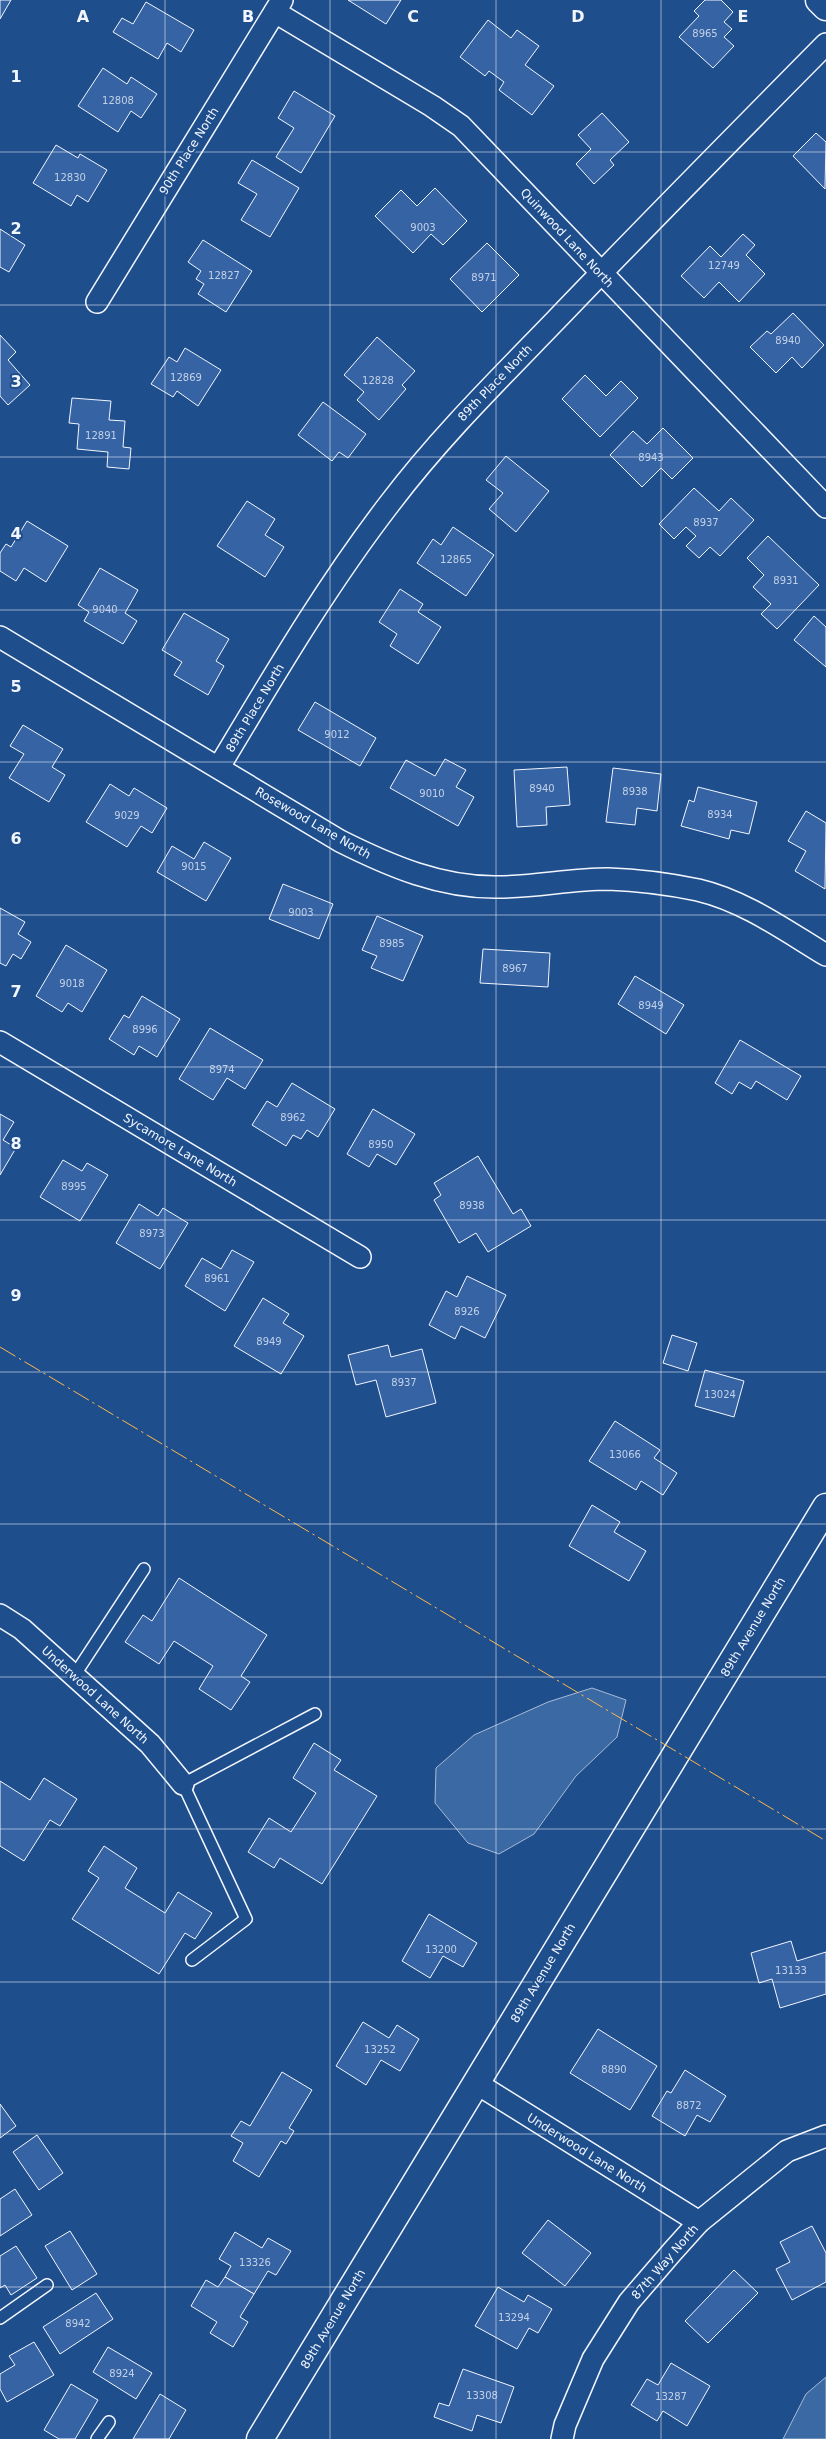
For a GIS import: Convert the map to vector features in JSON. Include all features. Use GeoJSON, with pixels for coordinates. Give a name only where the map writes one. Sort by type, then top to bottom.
{"type":"FeatureCollection","features":[{"type":"Feature","properties":{"kind":"street"},"geometry":{"type":"LineString","coordinates":[[819,0],[826,7]]}},
{"type":"Feature","properties":{"kind":"street","name":"Quinwood Lane North"},"geometry":{"type":"LineString","coordinates":[[278,6],[461,126],[826,507]]}},
{"type":"Feature","properties":{"kind":"street","name":"90th Place North"},"geometry":{"type":"LineString","coordinates":[[96,302],[278,6]]}},
{"type":"Feature","properties":{"kind":"street","name":"89th Place North"},"geometry":{"type":"LineString","coordinates":[[219,767],[310,616],[390,502],[449,432],[826,44]]}},
{"type":"Feature","properties":{"kind":"street","name":"Rosewood Lane North"},"geometry":{"type":"LineString","coordinates":[[0,637],[340,841],[397,868],[443,882],[498,888],[607,879],[660,883],[700,891],[765,918],[826,955]]}},
{"type":"Feature","properties":{"kind":"street","name":"Sycamore Lane North"},"geometry":{"type":"LineString","coordinates":[[0,1042],[360,1257]]}},
{"type":"Feature","properties":{"kind":"street","name":"89th Avenue North"},"geometry":{"type":"LineString","coordinates":[[260,2439],[826,1506]]}},
{"type":"Feature","properties":{"kind":"street","name":"Underwood Lane North"},"geometry":{"type":"LineString","coordinates":[[0,1615],[22,1630],[150,1744],[183,1784]]}},
{"type":"Feature","properties":{"kind":"street","name":"Underwood Lane North"},"geometry":{"type":"LineString","coordinates":[[476,2083],[699,2222]]}},
{"type":"Feature","properties":{"kind":"street","name":"87th Way North"},"geometry":{"type":"LineString","coordinates":[[562,2439],[565,2425],[593,2359],[629,2302],[699,2222],[787,2151],[826,2136]]}},
{"type":"Feature","properties":{"kind":"lane"},"geometry":{"type":"LineString","coordinates":[[74,1676],[144,1569]]}},
{"type":"Feature","properties":{"kind":"lane"},"geometry":{"type":"LineString","coordinates":[[192,1960],[246,1919],[183,1784],[314,1714]]}},
{"type":"Feature","properties":{"kind":"lane"},"geometry":{"type":"LineString","coordinates":[[0,2318],[47,2285]]}},
{"type":"Feature","properties":{"kind":"lane"},"geometry":{"type":"LineString","coordinates":[[97,2439],[109,2422]]}},
{"type":"Feature","properties":{"kind":"water"},"geometry":{"type":"Polygon","coordinates":[[[592,1688],[626,1700],[617,1737],[576,1776],[534,1834],[499,1854],[468,1843],[435,1803],[436,1768],[474,1735],[548,1702],[592,1688]]]}},
{"type":"Feature","properties":{"kind":"water"},"geometry":{"type":"Polygon","coordinates":[[[826,2377],[826,2439],[783,2439],[806,2394],[826,2377]]]}},
{"type":"Feature","properties":{"kind":"building"},"geometry":{"type":"Polygon","coordinates":[[[0,0],[11,0],[0,19],[0,0]]]}},
{"type":"Feature","properties":{"kind":"building"},"geometry":{"type":"Polygon","coordinates":[[[348,0],[401,0],[386,24],[348,0]]]}},
{"type":"Feature","properties":{"kind":"building"},"geometry":{"type":"Polygon","coordinates":[[[705,0],[721,0],[733,12],[724,22],[732,29],[724,37],[734,46],[713,68],[679,37],[699,16],[694,11],[705,0]]]}},
{"type":"Feature","properties":{"kind":"building"},"geometry":{"type":"Polygon","coordinates":[[[146,2],[194,30],[181,52],[167,43],[158,59],[113,32],[122,18],[133,24],[146,2]]]}},
{"type":"Feature","properties":{"kind":"building"},"geometry":{"type":"Polygon","coordinates":[[[488,20],[511,38],[517,30],[539,46],[525,65],[554,86],[532,115],[499,90],[504,82],[489,71],[485,76],[460,57],[488,20]]]}},
{"type":"Feature","properties":{"kind":"building"},"geometry":{"type":"Polygon","coordinates":[[[103,68],[127,84],[131,77],[157,94],[141,118],[131,111],[118,132],[78,106],[103,68]]]}},
{"type":"Feature","properties":{"kind":"building"},"geometry":{"type":"Polygon","coordinates":[[[294,91],[335,116],[301,173],[276,157],[294,128],[278,118],[294,91]]]}},
{"type":"Feature","properties":{"kind":"building"},"geometry":{"type":"Polygon","coordinates":[[[602,113],[629,142],[610,160],[614,165],[594,184],[576,164],[591,149],[578,135],[602,113]]]}},
{"type":"Feature","properties":{"kind":"building"},"geometry":{"type":"Polygon","coordinates":[[[816,133],[826,142],[825,189],[793,156],[816,133]]]}},
{"type":"Feature","properties":{"kind":"building"},"geometry":{"type":"Polygon","coordinates":[[[56,145],[78,158],[80,154],[107,170],[88,202],[77,195],[71,206],[33,183],[56,145]]]}},
{"type":"Feature","properties":{"kind":"building"},"geometry":{"type":"Polygon","coordinates":[[[252,160],[299,188],[270,237],[241,220],[257,194],[238,183],[252,160]]]}},
{"type":"Feature","properties":{"kind":"building"},"geometry":{"type":"Polygon","coordinates":[[[435,188],[467,221],[443,245],[431,234],[413,253],[375,216],[401,190],[417,206],[435,188]]]}},
{"type":"Feature","properties":{"kind":"building"},"geometry":{"type":"Polygon","coordinates":[[[0,229],[25,245],[9,272],[0,267],[0,229]]]}},
{"type":"Feature","properties":{"kind":"building"},"geometry":{"type":"Polygon","coordinates":[[[743,234],[755,245],[746,255],[765,274],[739,302],[719,282],[704,298],[681,276],[710,246],[721,257],[743,234]]]}},
{"type":"Feature","properties":{"kind":"building"},"geometry":{"type":"Polygon","coordinates":[[[203,240],[252,271],[226,312],[198,294],[204,284],[196,279],[201,271],[188,262],[203,240]]]}},
{"type":"Feature","properties":{"kind":"building"},"geometry":{"type":"Polygon","coordinates":[[[487,243],[519,275],[482,312],[450,279],[487,243]]]}},
{"type":"Feature","properties":{"kind":"building"},"geometry":{"type":"Polygon","coordinates":[[[793,313],[824,345],[802,368],[792,357],[776,373],[750,347],[767,331],[771,334],[793,313]]]}},
{"type":"Feature","properties":{"kind":"building"},"geometry":{"type":"Polygon","coordinates":[[[0,335],[16,352],[8,360],[30,385],[8,405],[0,396],[0,335]]]}},
{"type":"Feature","properties":{"kind":"building"},"geometry":{"type":"Polygon","coordinates":[[[377,337],[415,371],[402,385],[406,389],[379,420],[357,400],[364,392],[344,375],[377,337]]]}},
{"type":"Feature","properties":{"kind":"building"},"geometry":{"type":"Polygon","coordinates":[[[185,348],[221,370],[198,406],[177,391],[173,397],[151,384],[169,357],[177,362],[185,348]]]}},
{"type":"Feature","properties":{"kind":"building"},"geometry":{"type":"Polygon","coordinates":[[[585,375],[606,396],[621,381],[638,398],[600,437],[562,399],[585,375]]]}},
{"type":"Feature","properties":{"kind":"building"},"geometry":{"type":"Polygon","coordinates":[[[72,398],[111,401],[109,420],[125,421],[123,447],[131,448],[129,469],[107,467],[108,452],[77,449],[79,424],[69,423],[72,398]]]}},
{"type":"Feature","properties":{"kind":"building"},"geometry":{"type":"Polygon","coordinates":[[[323,402],[366,434],[348,458],[339,452],[332,461],[298,435],[323,402]]]}},
{"type":"Feature","properties":{"kind":"building"},"geometry":{"type":"Polygon","coordinates":[[[663,428],[693,458],[672,479],[661,468],[642,487],[610,455],[633,431],[647,444],[663,428]]]}},
{"type":"Feature","properties":{"kind":"building"},"geometry":{"type":"Polygon","coordinates":[[[506,456],[549,491],[516,532],[489,509],[503,493],[486,480],[506,456]]]}},
{"type":"Feature","properties":{"kind":"building"},"geometry":{"type":"Polygon","coordinates":[[[694,488],[719,511],[731,498],[754,520],[720,556],[710,547],[699,558],[686,546],[696,536],[686,527],[674,539],[659,524],[694,488]]]}},
{"type":"Feature","properties":{"kind":"building"},"geometry":{"type":"Polygon","coordinates":[[[247,501],[275,519],[265,535],[284,547],[265,577],[217,546],[247,501]]]}},
{"type":"Feature","properties":{"kind":"building"},"geometry":{"type":"Polygon","coordinates":[[[27,521],[68,546],[46,582],[24,568],[16,581],[0,571],[0,553],[6,544],[11,547],[27,521]]]}},
{"type":"Feature","properties":{"kind":"building"},"geometry":{"type":"Polygon","coordinates":[[[453,527],[494,555],[466,596],[417,563],[433,539],[441,545],[453,527]]]}},
{"type":"Feature","properties":{"kind":"building"},"geometry":{"type":"Polygon","coordinates":[[[768,536],[819,585],[777,629],[761,614],[771,604],[753,587],[764,575],[747,558],[768,536]]]}},
{"type":"Feature","properties":{"kind":"building"},"geometry":{"type":"Polygon","coordinates":[[[100,568],[138,590],[125,613],[137,621],[123,644],[84,621],[89,612],[78,605],[100,568]]]}},
{"type":"Feature","properties":{"kind":"building"},"geometry":{"type":"Polygon","coordinates":[[[400,589],[423,604],[418,612],[441,627],[418,664],[390,646],[397,634],[379,622],[400,589]]]}},
{"type":"Feature","properties":{"kind":"building"},"geometry":{"type":"Polygon","coordinates":[[[184,613],[229,639],[216,661],[224,666],[208,695],[174,675],[182,662],[162,650],[184,613]]]}},
{"type":"Feature","properties":{"kind":"building"},"geometry":{"type":"Polygon","coordinates":[[[814,616],[826,627],[826,667],[794,640],[814,616]]]}},
{"type":"Feature","properties":{"kind":"building"},"geometry":{"type":"Polygon","coordinates":[[[315,702],[376,738],[360,766],[298,730],[315,702]]]}},
{"type":"Feature","properties":{"kind":"building"},"geometry":{"type":"Polygon","coordinates":[[[23,725],[63,749],[52,767],[65,775],[49,802],[9,778],[24,754],[10,746],[23,725]]]}},
{"type":"Feature","properties":{"kind":"building"},"geometry":{"type":"Polygon","coordinates":[[[445,759],[466,770],[456,787],[474,797],[458,826],[390,788],[406,760],[435,776],[445,759]]]}},
{"type":"Feature","properties":{"kind":"building"},"geometry":{"type":"Polygon","coordinates":[[[567,767],[570,805],[546,807],[547,825],[517,827],[514,770],[567,767]]]}},
{"type":"Feature","properties":{"kind":"building"},"geometry":{"type":"Polygon","coordinates":[[[613,768],[661,774],[657,811],[637,808],[635,825],[606,822],[613,768]]]}},
{"type":"Feature","properties":{"kind":"building"},"geometry":{"type":"Polygon","coordinates":[[[110,784],[129,796],[134,788],[167,808],[152,833],[141,826],[127,847],[86,822],[110,784]]]}},
{"type":"Feature","properties":{"kind":"building"},"geometry":{"type":"Polygon","coordinates":[[[698,787],[757,802],[749,834],[731,830],[729,839],[681,826],[689,800],[694,802],[698,787]]]}},
{"type":"Feature","properties":{"kind":"building"},"geometry":{"type":"Polygon","coordinates":[[[806,811],[826,823],[825,889],[795,871],[806,851],[788,841],[806,811]]]}},
{"type":"Feature","properties":{"kind":"building"},"geometry":{"type":"Polygon","coordinates":[[[204,842],[231,858],[206,901],[157,872],[172,846],[194,859],[204,842]]]}},
{"type":"Feature","properties":{"kind":"building"},"geometry":{"type":"Polygon","coordinates":[[[283,884],[333,904],[319,939],[269,919],[283,884]]]}},
{"type":"Feature","properties":{"kind":"building"},"geometry":{"type":"Polygon","coordinates":[[[0,908],[25,922],[18,934],[31,942],[21,959],[13,954],[6,966],[0,963],[0,908]]]}},
{"type":"Feature","properties":{"kind":"building"},"geometry":{"type":"Polygon","coordinates":[[[377,916],[423,936],[403,981],[371,968],[377,956],[362,950],[377,916]]]}},
{"type":"Feature","properties":{"kind":"building"},"geometry":{"type":"Polygon","coordinates":[[[66,945],[107,970],[82,1012],[68,1003],[62,1012],[36,996],[66,945]]]}},
{"type":"Feature","properties":{"kind":"building"},"geometry":{"type":"Polygon","coordinates":[[[483,949],[550,953],[548,987],[480,983],[483,949]]]}},
{"type":"Feature","properties":{"kind":"building"},"geometry":{"type":"Polygon","coordinates":[[[635,976],[684,1005],[666,1034],[618,1004],[635,976]]]}},
{"type":"Feature","properties":{"kind":"building"},"geometry":{"type":"Polygon","coordinates":[[[142,996],[180,1019],[157,1057],[139,1046],[134,1055],[109,1039],[124,1015],[129,1018],[142,996]]]}},
{"type":"Feature","properties":{"kind":"building"},"geometry":{"type":"Polygon","coordinates":[[[210,1028],[263,1060],[245,1089],[227,1078],[213,1100],[179,1079],[210,1028]]]}},
{"type":"Feature","properties":{"kind":"building"},"geometry":{"type":"Polygon","coordinates":[[[740,1040],[801,1076],[787,1100],[756,1081],[751,1089],[739,1082],[732,1094],[715,1083],[740,1040]]]}},
{"type":"Feature","properties":{"kind":"building"},"geometry":{"type":"Polygon","coordinates":[[[292,1083],[335,1109],[318,1137],[307,1130],[301,1139],[293,1135],[286,1146],[252,1125],[267,1101],[277,1107],[292,1083]]]}},
{"type":"Feature","properties":{"kind":"building"},"geometry":{"type":"Polygon","coordinates":[[[373,1109],[415,1134],[396,1165],[377,1154],[369,1167],[347,1154],[373,1109]]]}},
{"type":"Feature","properties":{"kind":"building"},"geometry":{"type":"Polygon","coordinates":[[[0,1114],[14,1122],[3,1140],[16,1148],[0,1175],[0,1114]]]}},
{"type":"Feature","properties":{"kind":"building"},"geometry":{"type":"Polygon","coordinates":[[[478,1156],[513,1214],[521,1209],[531,1226],[488,1252],[476,1233],[459,1243],[434,1200],[441,1195],[434,1183],[478,1156]]]}},
{"type":"Feature","properties":{"kind":"building"},"geometry":{"type":"Polygon","coordinates":[[[63,1160],[82,1171],[87,1163],[108,1175],[80,1221],[40,1197],[63,1160]]]}},
{"type":"Feature","properties":{"kind":"building"},"geometry":{"type":"Polygon","coordinates":[[[139,1204],[158,1216],[163,1208],[188,1223],[160,1269],[116,1243],[139,1204]]]}},
{"type":"Feature","properties":{"kind":"building"},"geometry":{"type":"Polygon","coordinates":[[[232,1250],[254,1262],[225,1311],[185,1286],[202,1258],[221,1269],[232,1250]]]}},
{"type":"Feature","properties":{"kind":"building"},"geometry":{"type":"Polygon","coordinates":[[[467,1276],[506,1295],[485,1338],[461,1326],[455,1339],[429,1325],[446,1291],[457,1297],[467,1276]]]}},
{"type":"Feature","properties":{"kind":"building"},"geometry":{"type":"Polygon","coordinates":[[[263,1298],[289,1314],[283,1323],[304,1336],[281,1374],[234,1346],[263,1298]]]}},
{"type":"Feature","properties":{"kind":"building"},"geometry":{"type":"Polygon","coordinates":[[[672,1335],[697,1343],[688,1371],[663,1363],[672,1335]]]}},
{"type":"Feature","properties":{"kind":"building"},"geometry":{"type":"Polygon","coordinates":[[[388,1345],[391,1357],[422,1349],[436,1403],[386,1417],[376,1380],[356,1385],[348,1355],[388,1345]]]}},
{"type":"Feature","properties":{"kind":"building"},"geometry":{"type":"Polygon","coordinates":[[[705,1370],[744,1381],[734,1417],[695,1406],[705,1370]]]}},
{"type":"Feature","properties":{"kind":"building"},"geometry":{"type":"Polygon","coordinates":[[[615,1421],[660,1450],[654,1458],[677,1473],[663,1495],[641,1481],[636,1490],[589,1461],[615,1421]]]}},
{"type":"Feature","properties":{"kind":"building"},"geometry":{"type":"Polygon","coordinates":[[[592,1505],[620,1522],[614,1532],[646,1551],[629,1581],[569,1546],[592,1505]]]}},
{"type":"Feature","properties":{"kind":"building"},"geometry":{"type":"Polygon","coordinates":[[[179,1578],[267,1635],[241,1676],[250,1682],[231,1710],[199,1689],[213,1666],[174,1641],[159,1664],[125,1642],[143,1615],[152,1621],[179,1578]]]}},
{"type":"Feature","properties":{"kind":"building"},"geometry":{"type":"Polygon","coordinates":[[[314,1743],[341,1760],[334,1770],[377,1796],[322,1884],[280,1858],[274,1868],[248,1852],[269,1818],[291,1832],[316,1793],[293,1778],[314,1743]]]}},
{"type":"Feature","properties":{"kind":"building"},"geometry":{"type":"Polygon","coordinates":[[[44,1778],[77,1799],[60,1826],[50,1820],[24,1861],[0,1846],[0,1781],[30,1800],[44,1778]]]}},
{"type":"Feature","properties":{"kind":"building"},"geometry":{"type":"Polygon","coordinates":[[[104,1846],[137,1868],[125,1888],[165,1913],[178,1892],[212,1913],[195,1939],[185,1933],[159,1974],[72,1919],[99,1878],[88,1871],[104,1846]]]}},
{"type":"Feature","properties":{"kind":"building"},"geometry":{"type":"Polygon","coordinates":[[[429,1914],[477,1943],[463,1967],[443,1956],[430,1978],[402,1961],[429,1914]]]}},
{"type":"Feature","properties":{"kind":"building"},"geometry":{"type":"Polygon","coordinates":[[[791,1941],[797,1961],[826,1952],[826,1994],[780,2008],[772,1979],[759,1983],[751,1953],[791,1941]]]}},
{"type":"Feature","properties":{"kind":"building"},"geometry":{"type":"Polygon","coordinates":[[[363,2022],[389,2038],[397,2025],[419,2039],[400,2071],[381,2060],[366,2085],[336,2066],[363,2022]]]}},
{"type":"Feature","properties":{"kind":"building"},"geometry":{"type":"Polygon","coordinates":[[[598,2029],[657,2066],[630,2110],[570,2073],[598,2029]]]}},
{"type":"Feature","properties":{"kind":"building"},"geometry":{"type":"Polygon","coordinates":[[[685,2070],[726,2096],[710,2122],[697,2115],[685,2136],[652,2116],[667,2091],[671,2093],[685,2070]]]}},
{"type":"Feature","properties":{"kind":"building"},"geometry":{"type":"Polygon","coordinates":[[[282,2072],[312,2090],[289,2128],[294,2131],[286,2144],[281,2141],[259,2177],[233,2161],[243,2143],[231,2136],[241,2121],[250,2126],[282,2072]]]}},
{"type":"Feature","properties":{"kind":"building"},"geometry":{"type":"Polygon","coordinates":[[[0,2104],[16,2126],[0,2138],[0,2104]]]}},
{"type":"Feature","properties":{"kind":"building"},"geometry":{"type":"Polygon","coordinates":[[[37,2135],[63,2173],[39,2190],[13,2152],[37,2135]]]}},
{"type":"Feature","properties":{"kind":"building"},"geometry":{"type":"Polygon","coordinates":[[[15,2189],[32,2215],[0,2236],[0,2199],[15,2189]]]}},
{"type":"Feature","properties":{"kind":"building"},"geometry":{"type":"Polygon","coordinates":[[[548,2220],[591,2253],[565,2286],[522,2253],[548,2220]]]}},
{"type":"Feature","properties":{"kind":"building"},"geometry":{"type":"Polygon","coordinates":[[[812,2226],[826,2253],[826,2282],[792,2300],[776,2269],[790,2262],[780,2242],[812,2226]]]}},
{"type":"Feature","properties":{"kind":"building"},"geometry":{"type":"Polygon","coordinates":[[[70,2231],[97,2274],[72,2290],[45,2246],[70,2231]]]}},
{"type":"Feature","properties":{"kind":"building"},"geometry":{"type":"Polygon","coordinates":[[[235,2232],[262,2248],[268,2238],[291,2251],[276,2275],[268,2271],[254,2294],[225,2277],[231,2266],[219,2259],[235,2232]]]}},
{"type":"Feature","properties":{"kind":"building"},"geometry":{"type":"Polygon","coordinates":[[[16,2246],[37,2278],[11,2295],[5,2285],[0,2288],[0,2256],[16,2246]]]}},
{"type":"Feature","properties":{"kind":"building"},"geometry":{"type":"Polygon","coordinates":[[[734,2270],[758,2293],[708,2343],[685,2321],[734,2270]]]}},
{"type":"Feature","properties":{"kind":"building"},"geometry":{"type":"Polygon","coordinates":[[[225,2277],[254,2294],[240,2317],[248,2322],[233,2347],[210,2333],[217,2322],[191,2306],[206,2280],[218,2287],[225,2277]]]}},
{"type":"Feature","properties":{"kind":"building"},"geometry":{"type":"Polygon","coordinates":[[[498,2287],[524,2302],[528,2295],[552,2309],[538,2333],[529,2328],[517,2349],[475,2326],[498,2287]]]}},
{"type":"Feature","properties":{"kind":"building"},"geometry":{"type":"Polygon","coordinates":[[[96,2293],[113,2319],[60,2354],[43,2327],[96,2293]]]}},
{"type":"Feature","properties":{"kind":"building"},"geometry":{"type":"Polygon","coordinates":[[[34,2342],[54,2375],[7,2402],[0,2389],[0,2374],[15,2365],[9,2356],[34,2342]]]}},
{"type":"Feature","properties":{"kind":"building"},"geometry":{"type":"Polygon","coordinates":[[[108,2347],[152,2373],[136,2399],[93,2372],[108,2347]]]}},
{"type":"Feature","properties":{"kind":"building"},"geometry":{"type":"Polygon","coordinates":[[[671,2363],[710,2386],[687,2426],[663,2411],[657,2421],[631,2405],[647,2379],[658,2385],[671,2363]]]}},
{"type":"Feature","properties":{"kind":"building"},"geometry":{"type":"Polygon","coordinates":[[[463,2369],[514,2387],[501,2423],[477,2415],[472,2431],[434,2417],[439,2403],[449,2406],[463,2369]]]}},
{"type":"Feature","properties":{"kind":"building"},"geometry":{"type":"Polygon","coordinates":[[[71,2384],[98,2400],[75,2439],[59,2439],[44,2430],[71,2384]]]}},
{"type":"Feature","properties":{"kind":"building"},"geometry":{"type":"Polygon","coordinates":[[[160,2394],[186,2410],[169,2439],[133,2439],[160,2394]]]}},
{"type":"Feature","properties":{"kind":"power"},"geometry":{"type":"LineString","coordinates":[[0,1347],[826,1841]]}}]}
